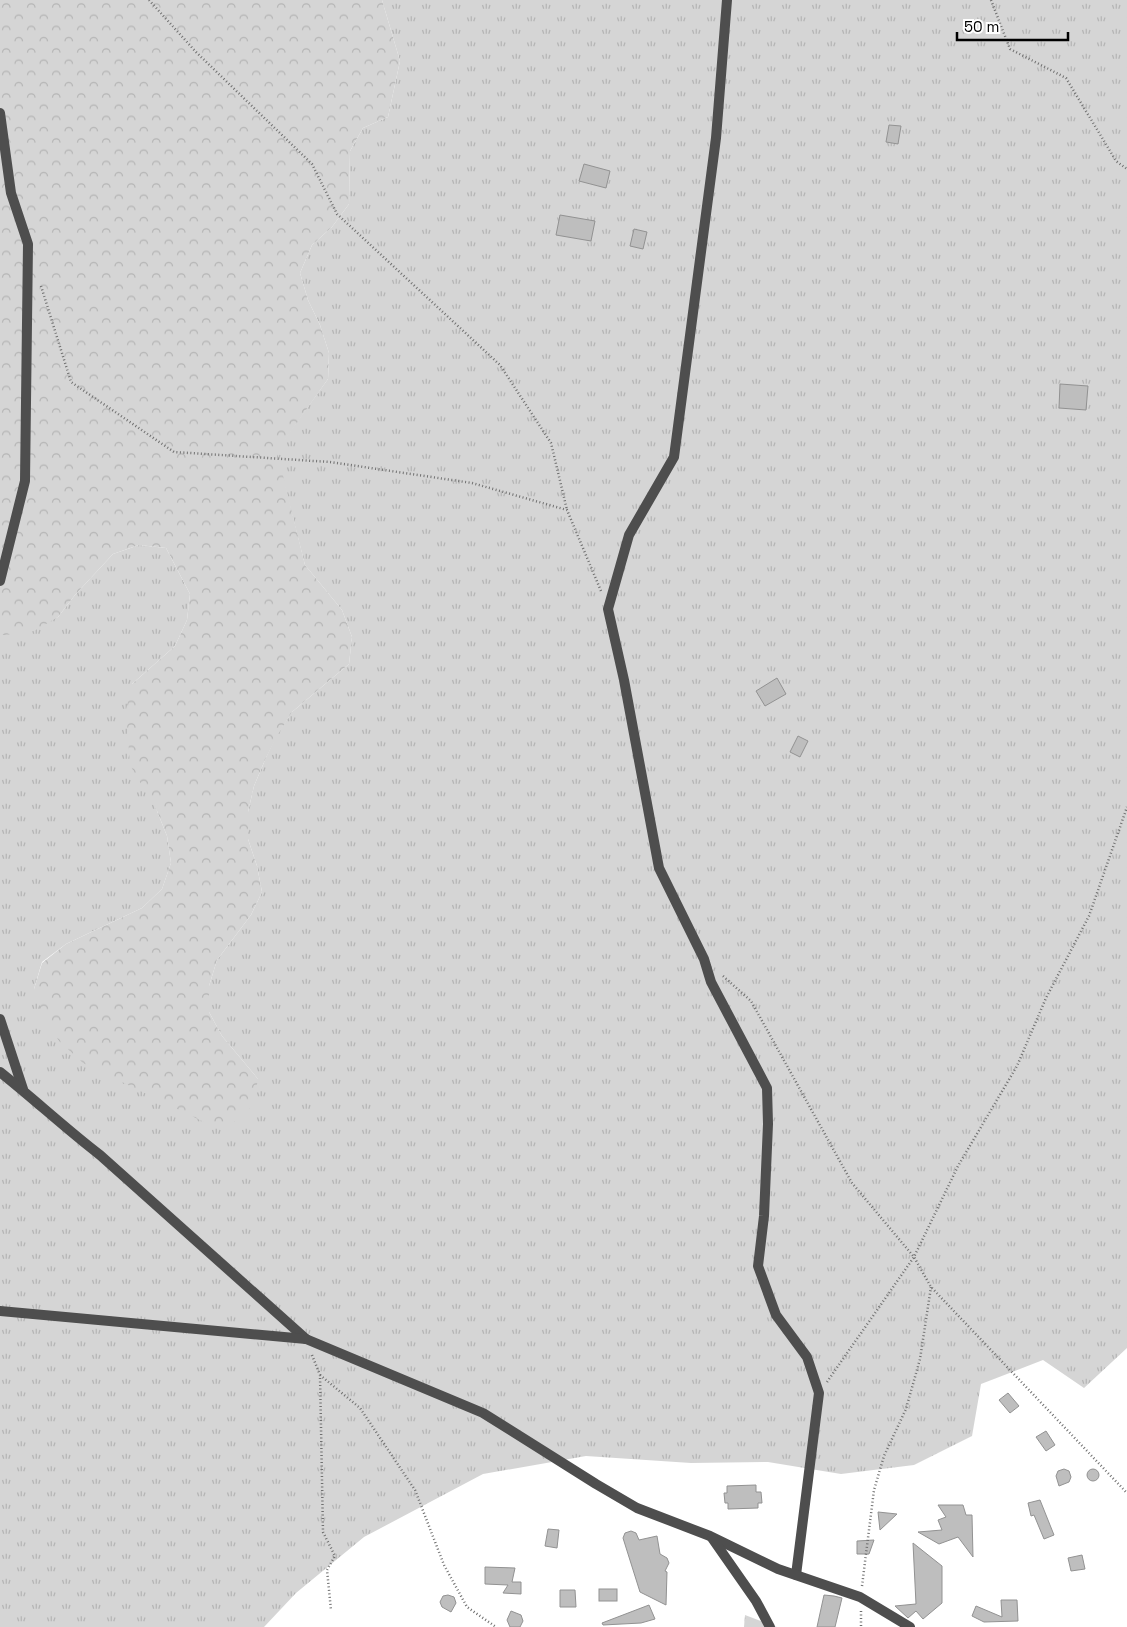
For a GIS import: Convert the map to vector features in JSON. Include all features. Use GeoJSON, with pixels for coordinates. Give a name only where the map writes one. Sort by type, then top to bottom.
{"type":"FeatureCollection","features":[{"type":"Feature","properties":{"kind":"street"},"geometry":{"type":"LineString","coordinates":[[727,0],[716,138],[674,457],[629,535],[608,608],[624,680],[658,868],[704,959],[711,982],[767,1088],[768,1124],[764,1207],[758,1266],[776,1315],[807,1357],[819,1393],[796,1575]]}},
{"type":"Feature","properties":{"kind":"street"},"geometry":{"type":"LineString","coordinates":[[0,113],[11,194],[28,244],[25,481],[0,581]]}},
{"type":"Feature","properties":{"kind":"street"},"geometry":{"type":"LineString","coordinates":[[0,1020],[23,1090]]}},
{"type":"Feature","properties":{"kind":"street"},"geometry":{"type":"LineString","coordinates":[[0,1072],[100,1156],[306,1339]]}},
{"type":"Feature","properties":{"kind":"street"},"geometry":{"type":"LineString","coordinates":[[0,1311],[306,1339],[482,1413],[637,1508],[710,1536],[778,1568],[860,1597],[910,1627]]}},
{"type":"Feature","properties":{"kind":"street"},"geometry":{"type":"LineString","coordinates":[[710,1536],[756,1601],[770,1627]]}},
{"type":"Feature","properties":{"kind":"path"},"geometry":{"type":"LineString","coordinates":[[149,0],[196,52],[312,164],[337,214],[500,365],[550,443],[567,510],[608,608]]}},
{"type":"Feature","properties":{"kind":"path"},"geometry":{"type":"LineString","coordinates":[[990,0],[1010,49],[1066,78],[1116,161],[1127,169]]}},
{"type":"Feature","properties":{"kind":"path"},"geometry":{"type":"LineString","coordinates":[[39,281],[71,382],[174,452],[330,462],[472,482],[567,510]]}},
{"type":"Feature","properties":{"kind":"path"},"geometry":{"type":"LineString","coordinates":[[819,1393],[914,1257],[958,1166],[1016,1066],[1046,998],[1089,916],[1127,807]]}},
{"type":"Feature","properties":{"kind":"path"},"geometry":{"type":"LineString","coordinates":[[704,959],[751,1002],[852,1183],[914,1257],[931,1287],[1127,1492]]}},
{"type":"Feature","properties":{"kind":"path"},"geometry":{"type":"LineString","coordinates":[[861,1627],[860,1597],[874,1490],[884,1456],[906,1409],[920,1359],[931,1287]]}},
{"type":"Feature","properties":{"kind":"path"},"geometry":{"type":"LineString","coordinates":[[306,1339],[320,1375],[323,1532],[335,1556],[327,1570],[332,1610]]}},
{"type":"Feature","properties":{"kind":"path"},"geometry":{"type":"LineString","coordinates":[[320,1375],[360,1408],[415,1490],[444,1565],[467,1607],[496,1627]]}},
{"type":"Feature","properties":{"kind":"green space"},"geometry":{"type":"Polygon","coordinates":[[[0,0],[382,0],[400,61],[388,117],[363,128],[350,151],[349,204],[332,227],[312,245],[300,273],[308,300],[320,325],[329,353],[328,379],[277,451],[305,565],[342,610],[352,637],[349,664],[292,712],[277,736],[254,786],[248,812],[248,839],[257,866],[262,892],[251,915],[217,960],[209,986],[209,1012],[222,1036],[258,1079],[253,1106],[230,1125],[204,1122],[83,1063],[59,1041],[43,1016],[34,989],[42,963],[66,944],[142,908],[162,889],[171,863],[167,836],[157,811],[130,765],[126,710],[132,684],[175,646],[187,620],[190,594],[166,548],[139,545],[113,554],[75,595],[58,617],[34,631],[0,635],[0,0]]]}},
{"type":"Feature","properties":{"kind":"green space"},"geometry":{"type":"Polygon","coordinates":[[[382,0],[1127,0],[1127,1348],[1084,1388],[1043,1360],[981,1384],[972,1436],[914,1465],[841,1474],[768,1462],[691,1463],[586,1456],[483,1474],[364,1537],[296,1593],[264,1627],[0,1627],[0,635],[6,635],[58,617],[75,595],[113,554],[139,545],[166,548],[190,594],[187,620],[175,646],[132,684],[157,811],[167,836],[171,863],[162,889],[142,908],[66,944],[42,962],[34,989],[258,1079],[222,1036],[209,1012],[209,986],[217,960],[251,915],[262,892],[257,866],[248,839],[248,812],[254,786],[265,760],[276,736],[292,712],[349,664],[352,637],[342,610],[305,565],[276,451],[328,379],[329,353],[320,325],[308,300],[300,273],[312,245],[332,227],[349,204],[350,151],[363,128],[388,117],[400,61],[382,0]]]}},
{"type":"Feature","properties":{"kind":"green space"},"geometry":{"type":"Polygon","coordinates":[[[745,1615],[777,1627],[744,1627],[745,1615]]]}},
{"type":"Feature","properties":{"kind":"building"},"geometry":{"type":"Polygon","coordinates":[[[889,125],[901,126],[898,144],[886,142],[889,125]]]}},
{"type":"Feature","properties":{"kind":"building"},"geometry":{"type":"Polygon","coordinates":[[[584,164],[610,171],[606,188],[579,181],[584,164]]]}},
{"type":"Feature","properties":{"kind":"building"},"geometry":{"type":"Polygon","coordinates":[[[560,215],[595,221],[591,241],[556,235],[560,215]]]}},
{"type":"Feature","properties":{"kind":"building"},"geometry":{"type":"Polygon","coordinates":[[[634,229],[647,232],[643,249],[630,246],[634,229]]]}},
{"type":"Feature","properties":{"kind":"building"},"geometry":{"type":"Polygon","coordinates":[[[1060,384],[1088,386],[1086,410],[1059,408],[1060,384]]]}},
{"type":"Feature","properties":{"kind":"building"},"geometry":{"type":"Polygon","coordinates":[[[777,678],[786,694],[765,706],[756,691],[777,678]]]}},
{"type":"Feature","properties":{"kind":"building"},"geometry":{"type":"Polygon","coordinates":[[[798,736],[808,741],[800,757],[790,752],[798,736]]]}},
{"type":"Feature","properties":{"kind":"building"},"geometry":{"type":"Polygon","coordinates":[[[1008,1393],[1019,1406],[1010,1413],[999,1400],[1008,1393]]]}},
{"type":"Feature","properties":{"kind":"building"},"geometry":{"type":"Polygon","coordinates":[[[1046,1431],[1055,1445],[1046,1451],[1036,1437],[1046,1431]]]}},
{"type":"Feature","properties":{"kind":"building"},"geometry":{"type":"Polygon","coordinates":[[[1064,1469],[1069,1471],[1071,1477],[1069,1482],[1059,1486],[1056,1476],[1058,1471],[1064,1469]]]}},
{"type":"Feature","properties":{"kind":"building"},"geometry":{"type":"Polygon","coordinates":[[[1091,1469],[1095,1469],[1099,1475],[1095,1481],[1091,1481],[1087,1477],[1087,1473],[1091,1469]]]}},
{"type":"Feature","properties":{"kind":"building"},"geometry":{"type":"Polygon","coordinates":[[[756,1485],[756,1492],[761,1492],[762,1503],[758,1503],[758,1508],[728,1509],[724,1493],[727,1493],[727,1486],[756,1485]]]}},
{"type":"Feature","properties":{"kind":"building"},"geometry":{"type":"Polygon","coordinates":[[[1040,1500],[1054,1535],[1044,1539],[1034,1515],[1031,1516],[1028,1503],[1040,1500]]]}},
{"type":"Feature","properties":{"kind":"building"},"geometry":{"type":"Polygon","coordinates":[[[938,1505],[963,1505],[966,1515],[972,1515],[973,1557],[958,1537],[939,1544],[918,1532],[942,1530],[938,1520],[946,1517],[938,1505]]]}},
{"type":"Feature","properties":{"kind":"building"},"geometry":{"type":"Polygon","coordinates":[[[878,1512],[897,1514],[880,1530],[878,1512]]]}},
{"type":"Feature","properties":{"kind":"building"},"geometry":{"type":"Polygon","coordinates":[[[548,1529],[559,1530],[557,1548],[545,1546],[548,1529]]]}},
{"type":"Feature","properties":{"kind":"building"},"geometry":{"type":"Polygon","coordinates":[[[631,1531],[636,1533],[639,1540],[657,1536],[660,1554],[667,1558],[669,1563],[665,1571],[667,1572],[666,1605],[640,1592],[623,1538],[625,1533],[631,1531]]]}},
{"type":"Feature","properties":{"kind":"building"},"geometry":{"type":"Polygon","coordinates":[[[874,1540],[869,1554],[857,1554],[857,1541],[874,1540]]]}},
{"type":"Feature","properties":{"kind":"building"},"geometry":{"type":"Polygon","coordinates":[[[913,1543],[942,1566],[942,1603],[923,1619],[916,1611],[908,1618],[895,1606],[916,1604],[913,1543]]]}},
{"type":"Feature","properties":{"kind":"building"},"geometry":{"type":"Polygon","coordinates":[[[1082,1555],[1085,1569],[1071,1571],[1068,1558],[1082,1555]]]}},
{"type":"Feature","properties":{"kind":"building"},"geometry":{"type":"Polygon","coordinates":[[[485,1567],[515,1568],[512,1582],[521,1582],[521,1594],[503,1593],[508,1585],[485,1584],[485,1567]]]}},
{"type":"Feature","properties":{"kind":"building"},"geometry":{"type":"Polygon","coordinates":[[[599,1589],[617,1589],[617,1601],[599,1601],[599,1589]]]}},
{"type":"Feature","properties":{"kind":"building"},"geometry":{"type":"Polygon","coordinates":[[[560,1590],[575,1590],[576,1607],[560,1607],[560,1590]]]}},
{"type":"Feature","properties":{"kind":"building"},"geometry":{"type":"Polygon","coordinates":[[[824,1595],[842,1598],[835,1627],[817,1627],[824,1595]]]}},
{"type":"Feature","properties":{"kind":"building"},"geometry":{"type":"Polygon","coordinates":[[[443,1596],[454,1597],[456,1603],[451,1612],[442,1607],[440,1602],[443,1596]]]}},
{"type":"Feature","properties":{"kind":"building"},"geometry":{"type":"Polygon","coordinates":[[[1001,1600],[1017,1600],[1018,1621],[984,1622],[972,1616],[976,1606],[1002,1617],[1001,1600]]]}},
{"type":"Feature","properties":{"kind":"building"},"geometry":{"type":"Polygon","coordinates":[[[649,1605],[655,1619],[641,1623],[603,1625],[602,1623],[649,1605]]]}},
{"type":"Feature","properties":{"kind":"building"},"geometry":{"type":"Polygon","coordinates":[[[511,1611],[521,1615],[523,1621],[520,1627],[510,1627],[507,1620],[511,1611]]]}}]}
